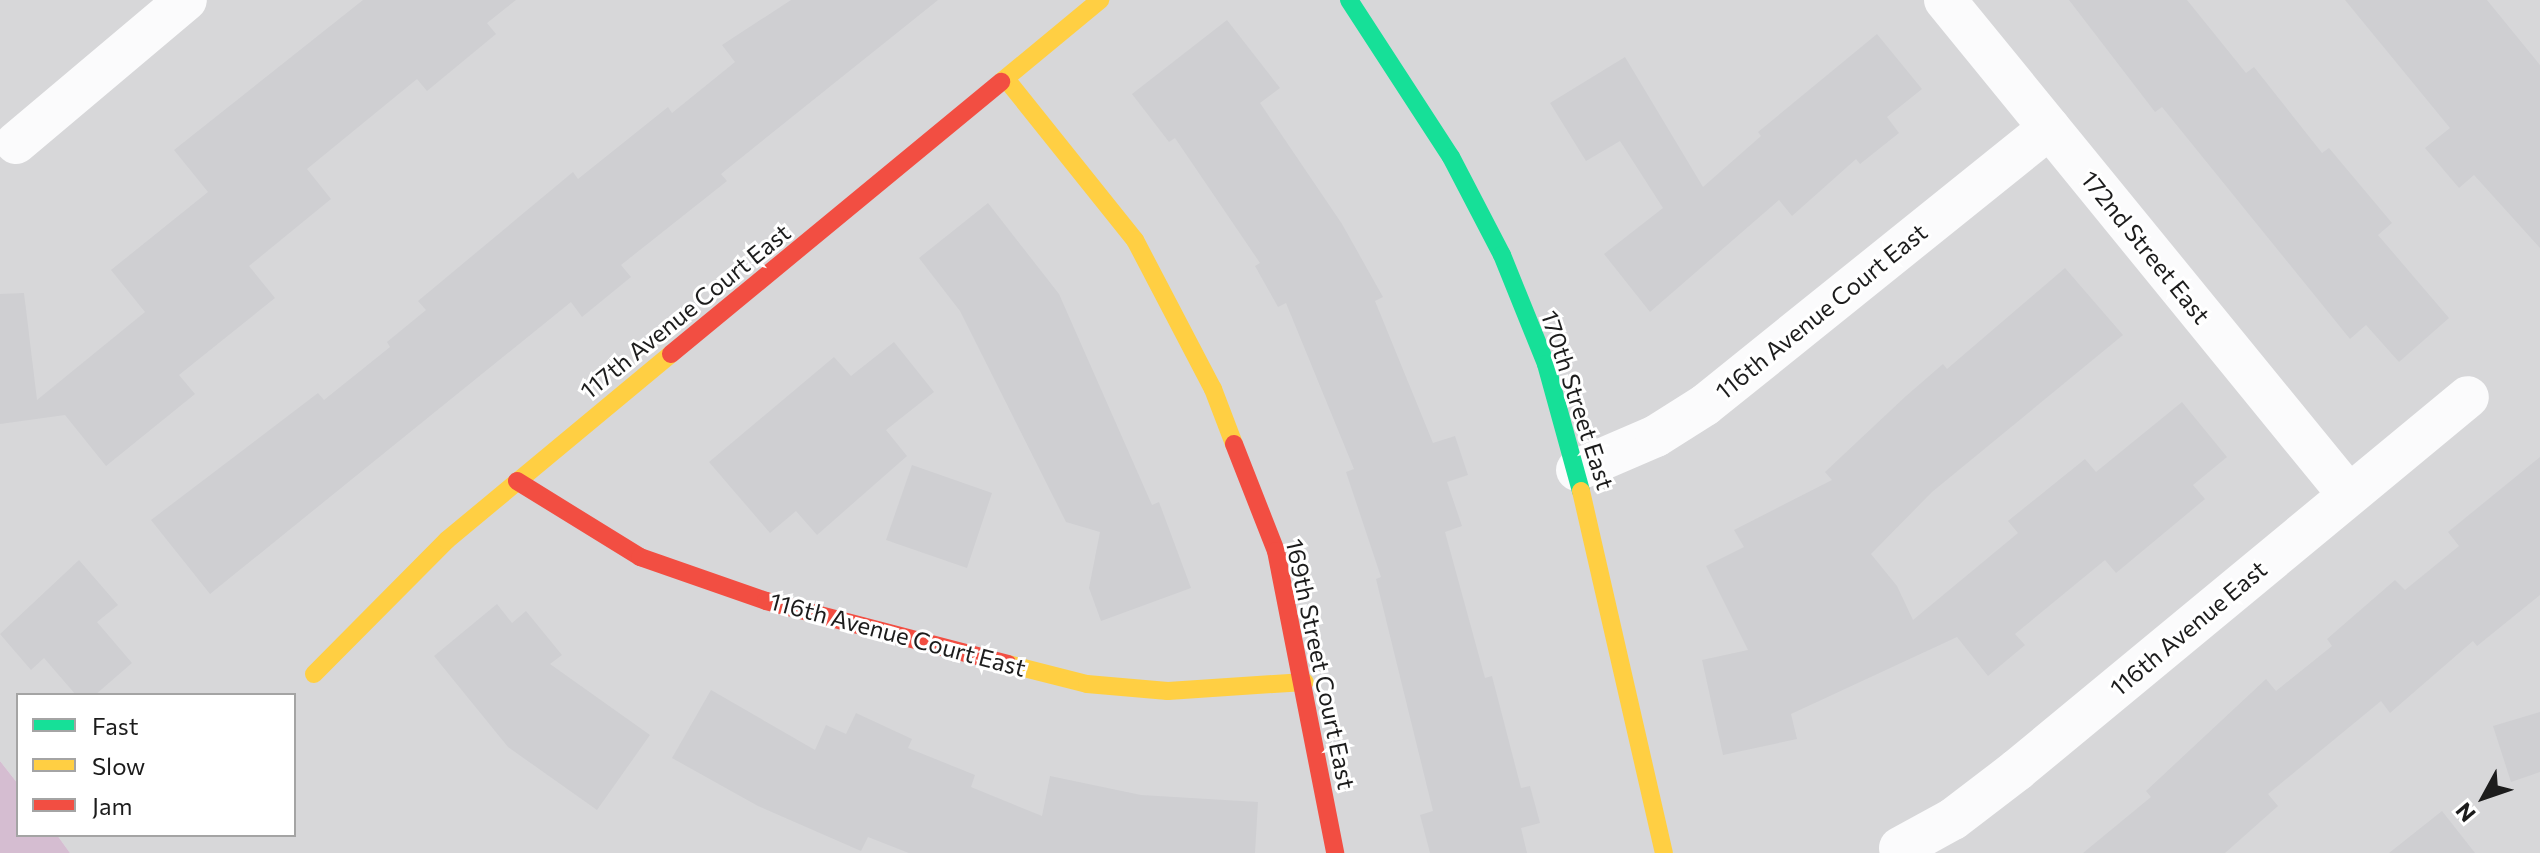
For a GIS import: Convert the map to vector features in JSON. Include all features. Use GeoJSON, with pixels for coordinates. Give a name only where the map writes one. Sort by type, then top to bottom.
{"type":"FeatureCollection","features":[{"type":"Feature","properties":{"kind":"street"},"geometry":{"type":"LineString","coordinates":[[16,143],[186,0]]}},
{"type":"Feature","properties":{"kind":"street","name":"117th Avenue Court East"},"geometry":{"type":"LineString","coordinates":[[314,674],[436,550],[1100,0]]}},
{"type":"Feature","properties":{"kind":"street","name":"170th Street East"},"geometry":{"type":"LineString","coordinates":[[1349,0],[1451,157],[1502,255],[1546,364],[1577,470],[1664,853]]}},
{"type":"Feature","properties":{"kind":"street","name":"172nd Street East"},"geometry":{"type":"LineString","coordinates":[[1945,0],[2348,494]]}},
{"type":"Feature","properties":{"kind":"street","name":"169th Street Court East"},"geometry":{"type":"LineString","coordinates":[[1006,79],[1135,240],[1171,303],[1276,551],[1305,682],[1335,853]]}},
{"type":"Feature","properties":{"kind":"street","name":"116th Avenue Court East"},"geometry":{"type":"LineString","coordinates":[[1577,470],[1656,436],[1705,405],[2049,128]]}},
{"type":"Feature","properties":{"kind":"street","name":"116th Avenue East"},"geometry":{"type":"LineString","coordinates":[[1900,848],[1953,819],[2017,770],[2468,397]]}},
{"type":"Feature","properties":{"kind":"street","name":"116th Avenue Court East"},"geometry":{"type":"LineString","coordinates":[[517,481],[640,557],[766,601],[1057,676],[1168,691],[1305,682]]}},
{"type":"Feature","properties":{"kind":"shaded area"},"geometry":{"type":"Polygon","coordinates":[[[0,0],[2540,0],[2540,853],[70,853],[58,837],[296,837],[296,693],[16,693],[16,781],[0,761],[0,0]]]}},
{"type":"Feature","properties":{"kind":"shaded area"},"geometry":{"type":"Polygon","coordinates":[[[0,761],[16,781],[16,837],[58,837],[70,853],[0,853],[0,761]]]}},
{"type":"Feature","properties":{"kind":"building"},"geometry":{"type":"Polygon","coordinates":[[[363,0],[516,0],[487,23],[496,34],[427,91],[417,79],[307,169],[331,199],[249,266],[275,298],[179,375],[195,394],[106,466],[65,415],[0,424],[0,294],[24,293],[37,400],[145,312],[111,270],[208,192],[174,150],[363,0]]]}},
{"type":"Feature","properties":{"kind":"building"},"geometry":{"type":"Polygon","coordinates":[[[791,0],[938,0],[721,174],[727,181],[621,265],[631,277],[582,317],[571,302],[210,594],[151,520],[318,393],[324,400],[390,347],[387,342],[426,310],[418,301],[573,172],[578,179],[668,107],[672,113],[735,62],[722,45],[791,0]]]}},
{"type":"Feature","properties":{"kind":"building"},"geometry":{"type":"Polygon","coordinates":[[[2069,0],[2187,0],[2246,73],[2254,67],[2322,153],[2329,148],[2392,223],[2378,235],[2449,318],[2399,362],[2366,325],[2350,339],[2162,107],[2155,112],[2069,0]]]}},
{"type":"Feature","properties":{"kind":"building"},"geometry":{"type":"Polygon","coordinates":[[[2345,0],[2487,0],[2540,65],[2540,248],[2474,175],[2459,188],[2425,148],[2450,128],[2345,0]]]}},
{"type":"Feature","properties":{"kind":"building"},"geometry":{"type":"Polygon","coordinates":[[[1227,20],[1280,88],[1260,103],[1342,224],[1383,297],[1375,301],[1433,443],[1455,436],[1468,475],[1447,482],[1462,526],[1445,532],[1485,678],[1492,676],[1521,788],[1530,786],[1540,823],[1521,828],[1527,853],[1430,853],[1420,815],[1433,811],[1376,579],[1381,577],[1346,472],[1354,469],[1286,303],[1278,307],[1255,266],[1260,263],[1175,138],[1169,142],[1132,94],[1227,20]]]}},
{"type":"Feature","properties":{"kind":"building"},"geometry":{"type":"Polygon","coordinates":[[[1877,34],[1922,89],[1887,117],[1899,133],[1860,164],[1856,159],[1792,216],[1779,200],[1650,312],[1604,254],[1663,208],[1620,141],[1586,161],[1550,103],[1625,57],[1703,187],[1761,136],[1758,132],[1877,34]]]}},
{"type":"Feature","properties":{"kind":"building"},"geometry":{"type":"Polygon","coordinates":[[[988,203],[1059,294],[1152,505],[1159,502],[1191,588],[1101,621],[1089,588],[1100,532],[1066,522],[960,311],[919,258],[988,203]]]}},
{"type":"Feature","properties":{"kind":"building"},"geometry":{"type":"Polygon","coordinates":[[[2065,268],[2123,335],[1932,492],[1871,554],[1897,586],[1913,620],[2018,533],[2008,521],[2085,459],[2096,472],[2182,402],[2227,457],[2193,485],[2205,499],[2116,573],[2105,560],[2015,634],[2025,645],[1988,676],[1957,637],[1791,714],[1797,739],[1723,755],[1702,660],[1748,650],[1706,566],[1744,547],[1734,530],[1832,480],[1825,472],[1906,396],[1943,364],[1947,369],[2065,268]]]}},
{"type":"Feature","properties":{"kind":"building"},"geometry":{"type":"Polygon","coordinates":[[[894,342],[934,392],[886,430],[907,456],[817,535],[796,511],[770,533],[709,462],[834,357],[851,376],[894,342]]]}},
{"type":"Feature","properties":{"kind":"building"},"geometry":{"type":"Polygon","coordinates":[[[2540,457],[2540,595],[2477,646],[2473,641],[2390,713],[2381,701],[2268,794],[2278,806],[2225,853],[2083,853],[2151,797],[2146,791],[2266,679],[2276,691],[2332,646],[2327,639],[2395,580],[2405,590],[2459,546],[2448,532],[2540,457]]]}},
{"type":"Feature","properties":{"kind":"building"},"geometry":{"type":"Polygon","coordinates":[[[912,465],[992,493],[967,568],[886,540],[912,465]]]}},
{"type":"Feature","properties":{"kind":"building"},"geometry":{"type":"Polygon","coordinates":[[[79,560],[118,605],[97,622],[132,663],[97,693],[74,693],[44,658],[31,670],[0,634],[79,560]]]}},
{"type":"Feature","properties":{"kind":"building"},"geometry":{"type":"Polygon","coordinates":[[[497,604],[512,623],[526,611],[562,655],[550,664],[650,735],[597,810],[508,747],[434,656],[497,604]]]}},
{"type":"Feature","properties":{"kind":"building"},"geometry":{"type":"Polygon","coordinates":[[[711,690],[815,750],[826,725],[846,734],[856,713],[912,739],[908,748],[975,775],[971,787],[1042,816],[1050,776],[1141,795],[1258,802],[1255,853],[909,853],[868,837],[861,851],[758,806],[672,758],[711,690]]]}},
{"type":"Feature","properties":{"kind":"building"},"geometry":{"type":"Polygon","coordinates":[[[2540,712],[2540,772],[2511,782],[2493,726],[2540,712]]]}},
{"type":"Feature","properties":{"kind":"building"},"geometry":{"type":"Polygon","coordinates":[[[2442,811],[2475,853],[2389,853],[2442,811]]]}},
{"type":"Feature","properties":{"kind":"traffic: fast"},"geometry":{"type":"LineString","coordinates":[[1349,0],[1451,157],[1502,255],[1546,364],[1581,491]]}},
{"type":"Feature","properties":{"kind":"traffic: slow"},"geometry":{"type":"LineString","coordinates":[[1001,82],[1100,0]]}},
{"type":"Feature","properties":{"kind":"traffic: slow"},"geometry":{"type":"LineString","coordinates":[[1006,79],[1135,240],[1213,389],[1234,444]]}},
{"type":"Feature","properties":{"kind":"traffic: slow"},"geometry":{"type":"LineString","coordinates":[[314,674],[447,540],[671,354]]}},
{"type":"Feature","properties":{"kind":"traffic: slow"},"geometry":{"type":"LineString","coordinates":[[1581,491],[1664,853]]}},
{"type":"Feature","properties":{"kind":"traffic: slow"},"geometry":{"type":"LineString","coordinates":[[1008,664],[1087,684],[1168,691],[1305,682]]}},
{"type":"Feature","properties":{"kind":"traffic: jam"},"geometry":{"type":"LineString","coordinates":[[671,354],[1001,82]]}},
{"type":"Feature","properties":{"kind":"traffic: jam"},"geometry":{"type":"LineString","coordinates":[[1234,444],[1276,551],[1335,853]]}},
{"type":"Feature","properties":{"kind":"traffic: jam"},"geometry":{"type":"LineString","coordinates":[[517,481],[640,557],[766,601],[1008,664]]}}]}
